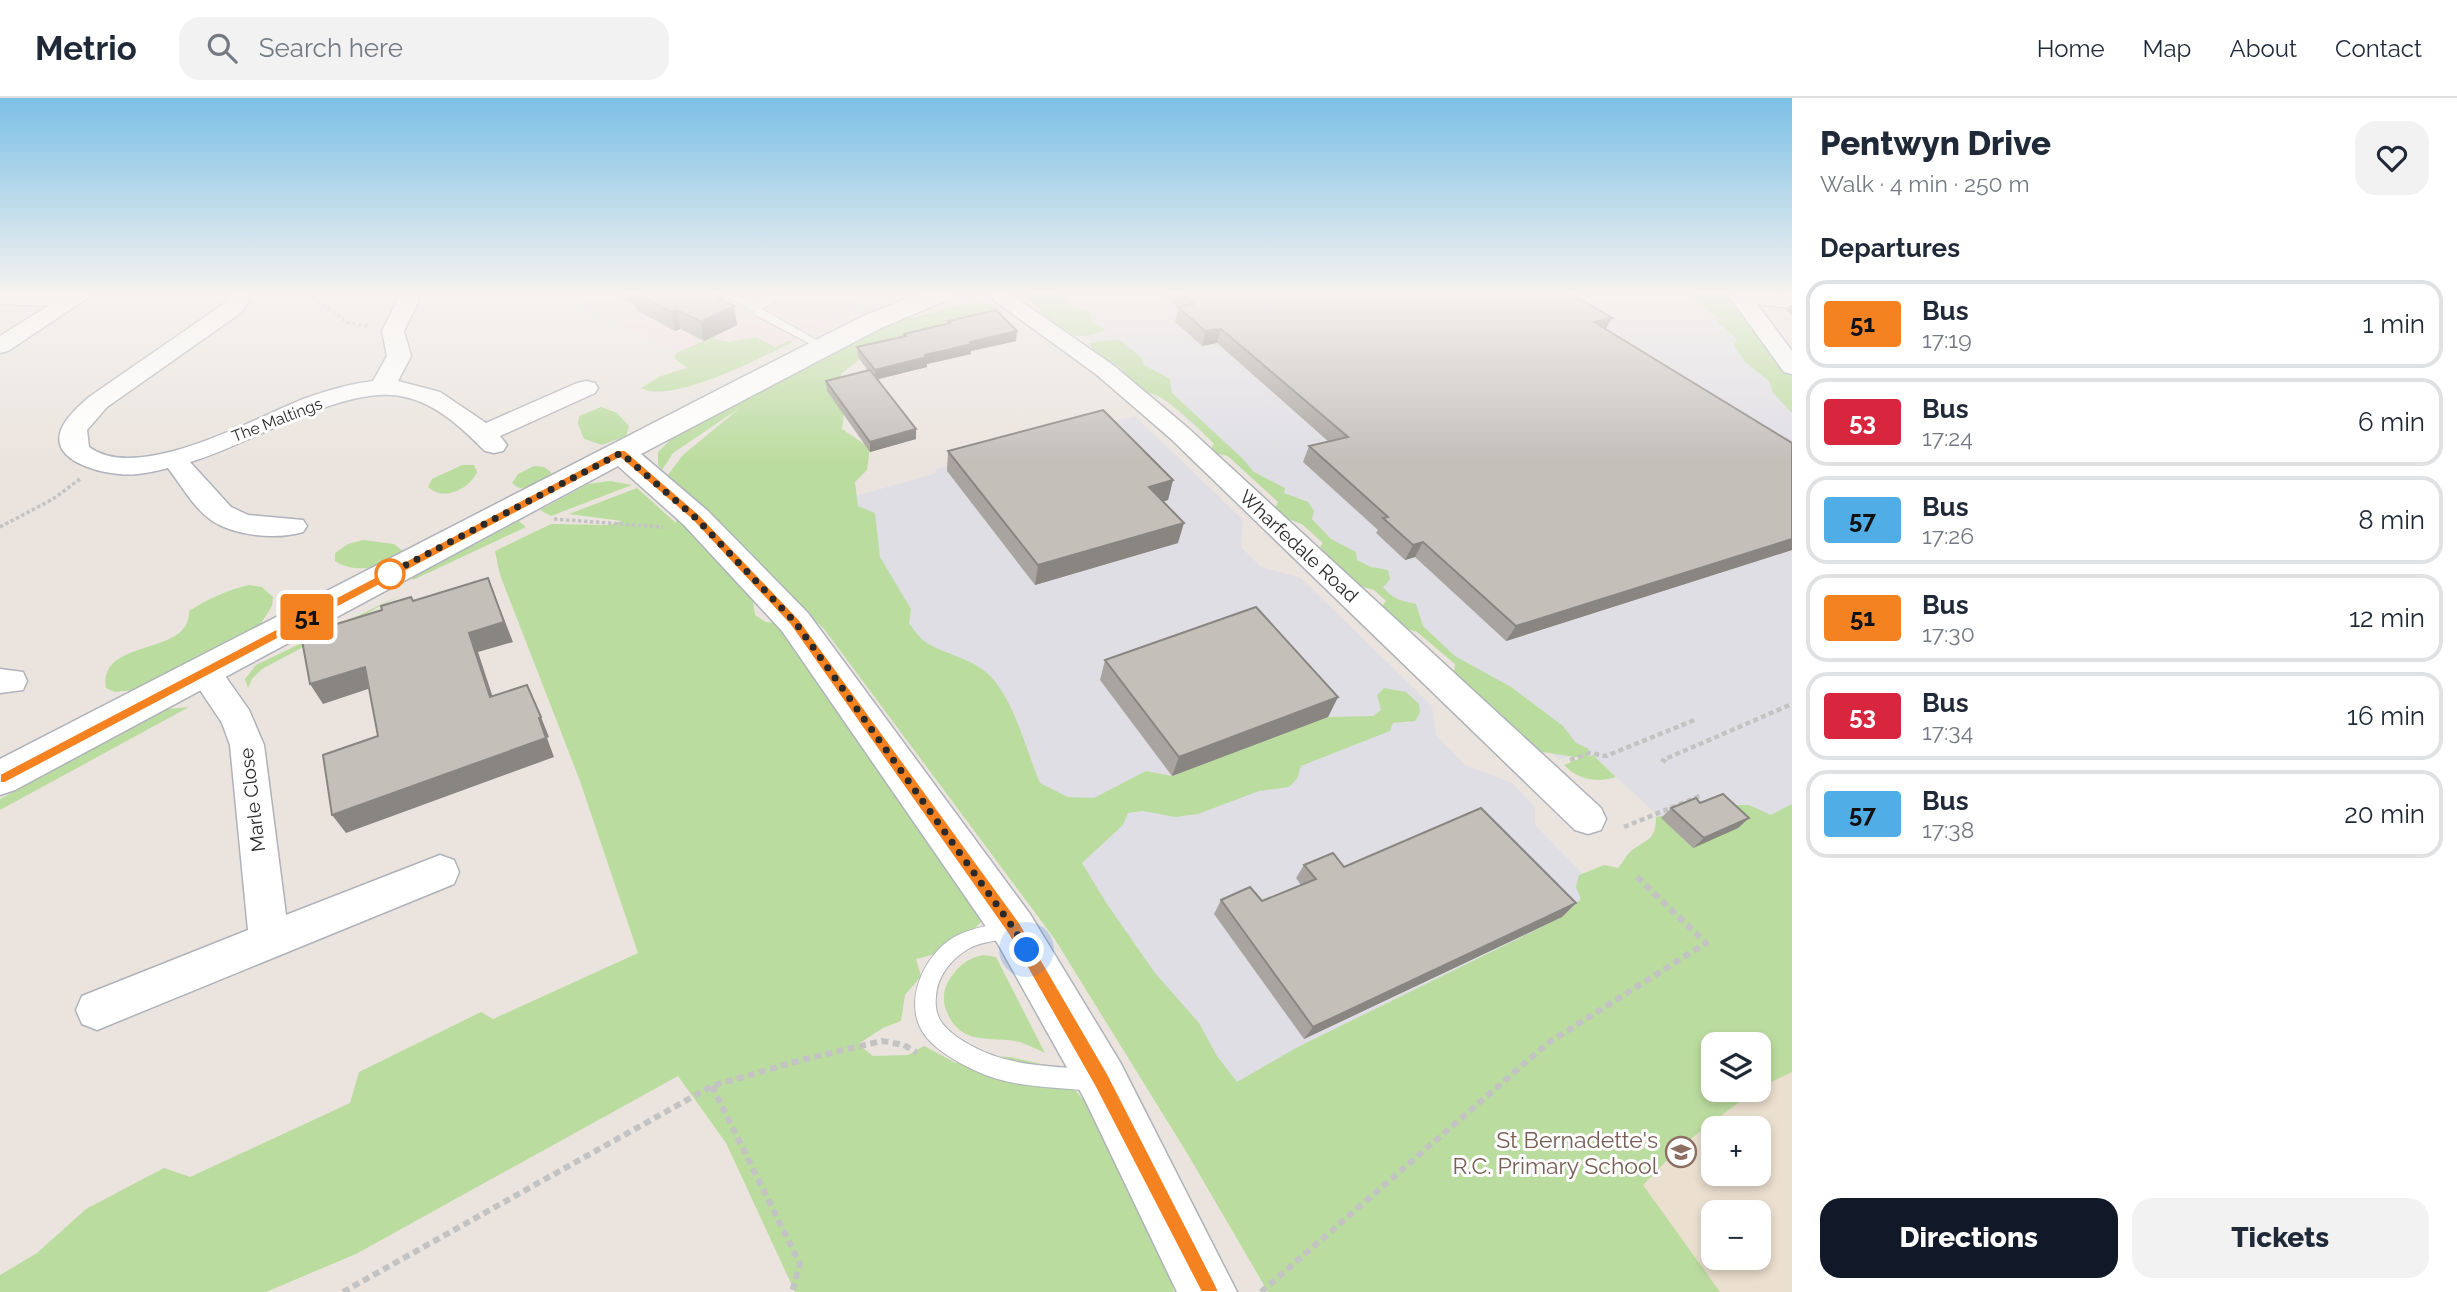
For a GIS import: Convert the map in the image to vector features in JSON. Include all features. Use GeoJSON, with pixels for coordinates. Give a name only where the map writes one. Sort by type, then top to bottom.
{"type":"FeatureCollection","features":[{"type":"Feature","properties":{"kind":"street"},"geometry":{"type":"LineString","coordinates":[[96,462],[80,454],[74,444],[72,433],[79,420],[98,402],[176,349]]}},
{"type":"Feature","properties":{"kind":"street"},"geometry":{"type":"LineString","coordinates":[[382,387],[399,356],[397,349]]}},
{"type":"Feature","properties":{"kind":"street"},"geometry":{"type":"LineString","coordinates":[[0,778],[821,349]]}},
{"type":"Feature","properties":{"kind":"street","name":"Wharfedale Road"},"geometry":{"type":"LineString","coordinates":[[1075,349],[1105,370],[1179,433],[1588,818]]}},
{"type":"Feature","properties":{"kind":"street"},"geometry":{"type":"LineString","coordinates":[[1779,349],[1792,367]]}},
{"type":"Feature","properties":{"kind":"street","name":"The Maltings"},"geometry":{"type":"LineString","coordinates":[[96,462],[120,467],[174,458],[327,400],[382,387],[424,392],[489,439],[586,388]]}},
{"type":"Feature","properties":{"kind":"street"},"geometry":{"type":"LineString","coordinates":[[621,453],[696,518],[795,622],[1014,929],[1102,1080],[1208,1292]]}},
{"type":"Feature","properties":{"kind":"street"},"geometry":{"type":"LineString","coordinates":[[174,458],[213,509],[249,537],[293,526]]}},
{"type":"Feature","properties":{"kind":"street","name":"Marle Close"},"geometry":{"type":"LineString","coordinates":[[204,671],[237,719],[247,745],[269,940]]}},
{"type":"Feature","properties":{"kind":"street"},"geometry":{"type":"LineString","coordinates":[[97,1010],[440,873]]}},
{"type":"Feature","properties":{"kind":"lane"},"geometry":{"type":"LineString","coordinates":[[1014,929],[961,943],[936,967],[923,997],[930,1027],[957,1049],[991,1067],[1035,1075],[1102,1080]]}},
{"type":"Feature","properties":{"kind":"path"},"geometry":{"type":"LineString","coordinates":[[0,527],[69,488],[96,462]]}},
{"type":"Feature","properties":{"kind":"path"},"geometry":{"type":"LineString","coordinates":[[554,519],[676,527]]}},
{"type":"Feature","properties":{"kind":"path"},"geometry":{"type":"LineString","coordinates":[[1666,762],[1663,760],[1792,704]]}},
{"type":"Feature","properties":{"kind":"path"},"geometry":{"type":"LineString","coordinates":[[1568,760],[1590,752],[1606,756],[1697,719]]}},
{"type":"Feature","properties":{"kind":"path"},"geometry":{"type":"LineString","coordinates":[[1624,827],[1702,795]]}},
{"type":"Feature","properties":{"kind":"path"},"geometry":{"type":"LineString","coordinates":[[1261,1292],[1548,1043],[1706,943],[1636,876]]}},
{"type":"Feature","properties":{"kind":"path"},"geometry":{"type":"LineString","coordinates":[[343,1292],[712,1086],[805,1059],[882,1041],[904,1045],[924,1057]]}},
{"type":"Feature","properties":{"kind":"path"},"geometry":{"type":"LineString","coordinates":[[712,1086],[800,1264],[792,1292]]}},
{"type":"Feature","properties":{"kind":"shaded area"},"geometry":{"type":"Polygon","coordinates":[[[668,349],[779,349],[778,349],[693,361],[668,349]]]}},
{"type":"Feature","properties":{"kind":"shaded area"},"geometry":{"type":"Polygon","coordinates":[[[1104,349],[1755,349],[1792,392],[1792,815],[1705,859],[1587,750],[1559,760],[1206,436],[1104,349]]]}},
{"type":"Feature","properties":{"kind":"shaded area"},"geometry":{"type":"Polygon","coordinates":[[[1135,416],[1240,517],[1243,523],[1241,547],[1261,567],[1301,578],[1432,706],[1436,735],[1465,765],[1512,783],[1535,807],[1535,825],[1614,905],[1235,1103],[824,505],[937,473],[935,469],[1135,416]]]}},
{"type":"Feature","properties":{"kind":"shaded area","name":"St Bernadette's R.C. Primary School"},"geometry":{"type":"Polygon","coordinates":[[[1792,1046],[1792,1292],[1693,1292],[1615,1186],[1706,1102],[1771,1102],[1771,1059],[1792,1046]]]}},
{"type":"Feature","properties":{"kind":"green space"},"geometry":{"type":"Polygon","coordinates":[[[686,349],[779,349],[694,385],[655,392],[641,388],[661,376],[687,368],[674,358],[676,353],[686,349]]]}},
{"type":"Feature","properties":{"kind":"green space"},"geometry":{"type":"Polygon","coordinates":[[[837,349],[879,349],[841,374],[837,391],[845,405],[842,429],[870,448],[867,470],[855,482],[858,506],[875,513],[880,557],[911,609],[909,623],[924,641],[986,672],[1004,694],[1040,783],[1068,797],[1094,798],[1146,771],[1172,776],[1328,717],[1373,716],[1381,710],[1377,695],[1384,688],[1406,692],[1419,704],[1420,713],[1415,721],[1393,723],[1390,731],[1301,766],[1297,779],[1289,787],[1259,791],[1198,814],[1175,817],[1143,811],[1128,813],[1123,825],[1082,863],[1155,973],[1199,1023],[1217,1056],[1237,1082],[1296,1048],[1562,917],[1581,899],[1576,887],[1579,875],[1604,865],[1618,868],[1629,853],[1648,840],[1654,832],[1656,817],[1726,805],[1749,805],[1771,815],[1792,804],[1792,1072],[1771,1082],[1771,1032],[1701,1032],[1701,1102],[1739,1102],[1721,1116],[1701,1116],[1701,1131],[1680,1147],[1643,1185],[1701,1266],[1701,1270],[1704,1270],[1720,1292],[1268,1292],[1187,1153],[1054,938],[824,629],[746,555],[755,615],[766,622],[787,624],[987,914],[972,932],[956,944],[938,953],[916,959],[921,976],[905,995],[901,1021],[883,1028],[858,1044],[873,1056],[908,1055],[924,1046],[956,1063],[958,1054],[1010,1057],[1055,1067],[1102,1121],[1162,1240],[1174,1292],[795,1292],[726,1143],[678,1076],[356,1254],[266,1292],[0,1292],[0,1275],[37,1253],[86,1209],[164,1168],[190,1177],[350,1103],[359,1072],[481,1012],[493,1019],[638,953],[580,781],[500,575],[495,551],[551,524],[609,525],[622,521],[569,514],[637,488],[676,523],[677,514],[667,476],[683,455],[741,407],[673,453],[662,470],[658,465],[658,452],[670,440],[837,349]]]}},
{"type":"Feature","properties":{"kind":"green space"},"geometry":{"type":"Polygon","coordinates":[[[1092,349],[1131,349],[1142,358],[1144,365],[1170,379],[1172,393],[1254,472],[1285,488],[1284,493],[1308,502],[1314,511],[1312,519],[1331,539],[1356,552],[1357,560],[1371,567],[1388,570],[1390,580],[1383,587],[1386,591],[1394,597],[1416,604],[1423,626],[1455,656],[1511,687],[1563,726],[1576,743],[1589,749],[1588,757],[1593,755],[1616,777],[1595,780],[1582,777],[1564,765],[1581,758],[1537,751],[1460,684],[1454,671],[1455,664],[1417,632],[1392,624],[1381,608],[1386,601],[1374,590],[1350,583],[1320,547],[1323,543],[1302,524],[1272,513],[1278,502],[1228,456],[1214,453],[1211,448],[1214,444],[1188,418],[1158,396],[1139,390],[1118,366],[1093,354],[1092,349]]]}},
{"type":"Feature","properties":{"kind":"green space"},"geometry":{"type":"Polygon","coordinates":[[[1736,349],[1774,349],[1792,367],[1792,413],[1773,393],[1769,381],[1745,362],[1736,349]]]}},
{"type":"Feature","properties":{"kind":"green space"},"geometry":{"type":"Polygon","coordinates":[[[601,407],[617,413],[629,426],[626,436],[602,445],[584,439],[578,424],[579,416],[601,407]]]}},
{"type":"Feature","properties":{"kind":"green space"},"geometry":{"type":"Polygon","coordinates":[[[462,465],[474,465],[477,472],[462,488],[441,493],[428,487],[432,479],[462,465]]]}},
{"type":"Feature","properties":{"kind":"green space"},"geometry":{"type":"Polygon","coordinates":[[[534,466],[544,467],[551,472],[552,480],[527,489],[512,483],[518,474],[534,466]]]}},
{"type":"Feature","properties":{"kind":"green space"},"geometry":{"type":"Polygon","coordinates":[[[610,481],[632,485],[551,516],[540,510],[588,484],[610,481]]]}},
{"type":"Feature","properties":{"kind":"green space"},"geometry":{"type":"Polygon","coordinates":[[[519,521],[526,527],[413,580],[412,578],[519,521]]]}},
{"type":"Feature","properties":{"kind":"green space"},"geometry":{"type":"Polygon","coordinates":[[[363,540],[394,544],[404,552],[388,564],[373,568],[352,568],[335,561],[335,553],[348,544],[363,540]]]}},
{"type":"Feature","properties":{"kind":"green space"},"geometry":{"type":"Polygon","coordinates":[[[249,585],[262,587],[273,597],[272,606],[260,625],[134,690],[115,692],[106,688],[107,672],[116,661],[129,653],[176,635],[186,625],[189,611],[196,607],[225,592],[249,585]]]}},
{"type":"Feature","properties":{"kind":"green space"},"geometry":{"type":"Polygon","coordinates":[[[403,594],[262,669],[252,679],[248,688],[245,679],[256,665],[403,594]]]}},
{"type":"Feature","properties":{"kind":"green space"},"geometry":{"type":"Polygon","coordinates":[[[189,707],[0,810],[0,799],[168,709],[189,707]]]}},
{"type":"Feature","properties":{"kind":"green space"},"geometry":{"type":"Polygon","coordinates":[[[983,955],[996,957],[1045,1053],[1020,1042],[968,1035],[952,1022],[944,1004],[946,987],[962,965],[983,955]]]}},
{"type":"Feature","properties":{"kind":"building"},"geometry":{"type":"Polygon","coordinates":[[[858,349],[952,349],[925,355],[927,357],[875,370],[858,349]]]}},
{"type":"Feature","properties":{"kind":"building"},"geometry":{"type":"Polygon","coordinates":[[[1244,349],[1638,349],[1792,443],[1792,539],[1516,626],[1423,542],[1413,545],[1383,518],[1388,517],[1309,446],[1348,437],[1244,349]]]}},
{"type":"Feature","properties":{"kind":"building"},"geometry":{"type":"Polygon","coordinates":[[[870,370],[916,429],[870,442],[826,381],[870,370]]]}},
{"type":"Feature","properties":{"kind":"building"},"geometry":{"type":"Polygon","coordinates":[[[1103,410],[1173,480],[1149,487],[1184,523],[1038,565],[948,451],[1103,410]]]}},
{"type":"Feature","properties":{"kind":"building"},"geometry":{"type":"Polygon","coordinates":[[[488,578],[504,622],[469,633],[490,697],[527,685],[541,717],[539,718],[546,738],[332,815],[323,755],[378,736],[365,667],[310,684],[301,635],[382,610],[381,606],[411,597],[413,601],[488,578]]]}},
{"type":"Feature","properties":{"kind":"building"},"geometry":{"type":"Polygon","coordinates":[[[1256,607],[1338,697],[1179,757],[1105,660],[1256,607]]]}},
{"type":"Feature","properties":{"kind":"building"},"geometry":{"type":"Polygon","coordinates":[[[1723,794],[1749,818],[1704,838],[1671,808],[1696,798],[1700,803],[1723,794]]]}},
{"type":"Feature","properties":{"kind":"building"},"geometry":{"type":"Polygon","coordinates":[[[1481,808],[1576,903],[1313,1027],[1221,900],[1250,887],[1262,901],[1316,879],[1304,865],[1333,853],[1344,867],[1481,808]]]}},
{"type":"Feature","properties":{"kind":"bus line","name":"51"},"geometry":{"type":"LineString","coordinates":[[0,778],[621,453],[696,518],[795,622],[1014,929],[1102,1080],[1208,1292]]}},
{"type":"Feature","properties":{"kind":"place","name":"St Bernadette's R.C. Primary School"},"geometry":{"type":"Point","coordinates":[1681,1152]}},
{"type":"Feature","properties":{"kind":"route"},"geometry":{"type":"LineString","coordinates":[[390,574],[381,578],[621,453],[696,518],[795,622],[1027,950]]}}]}
